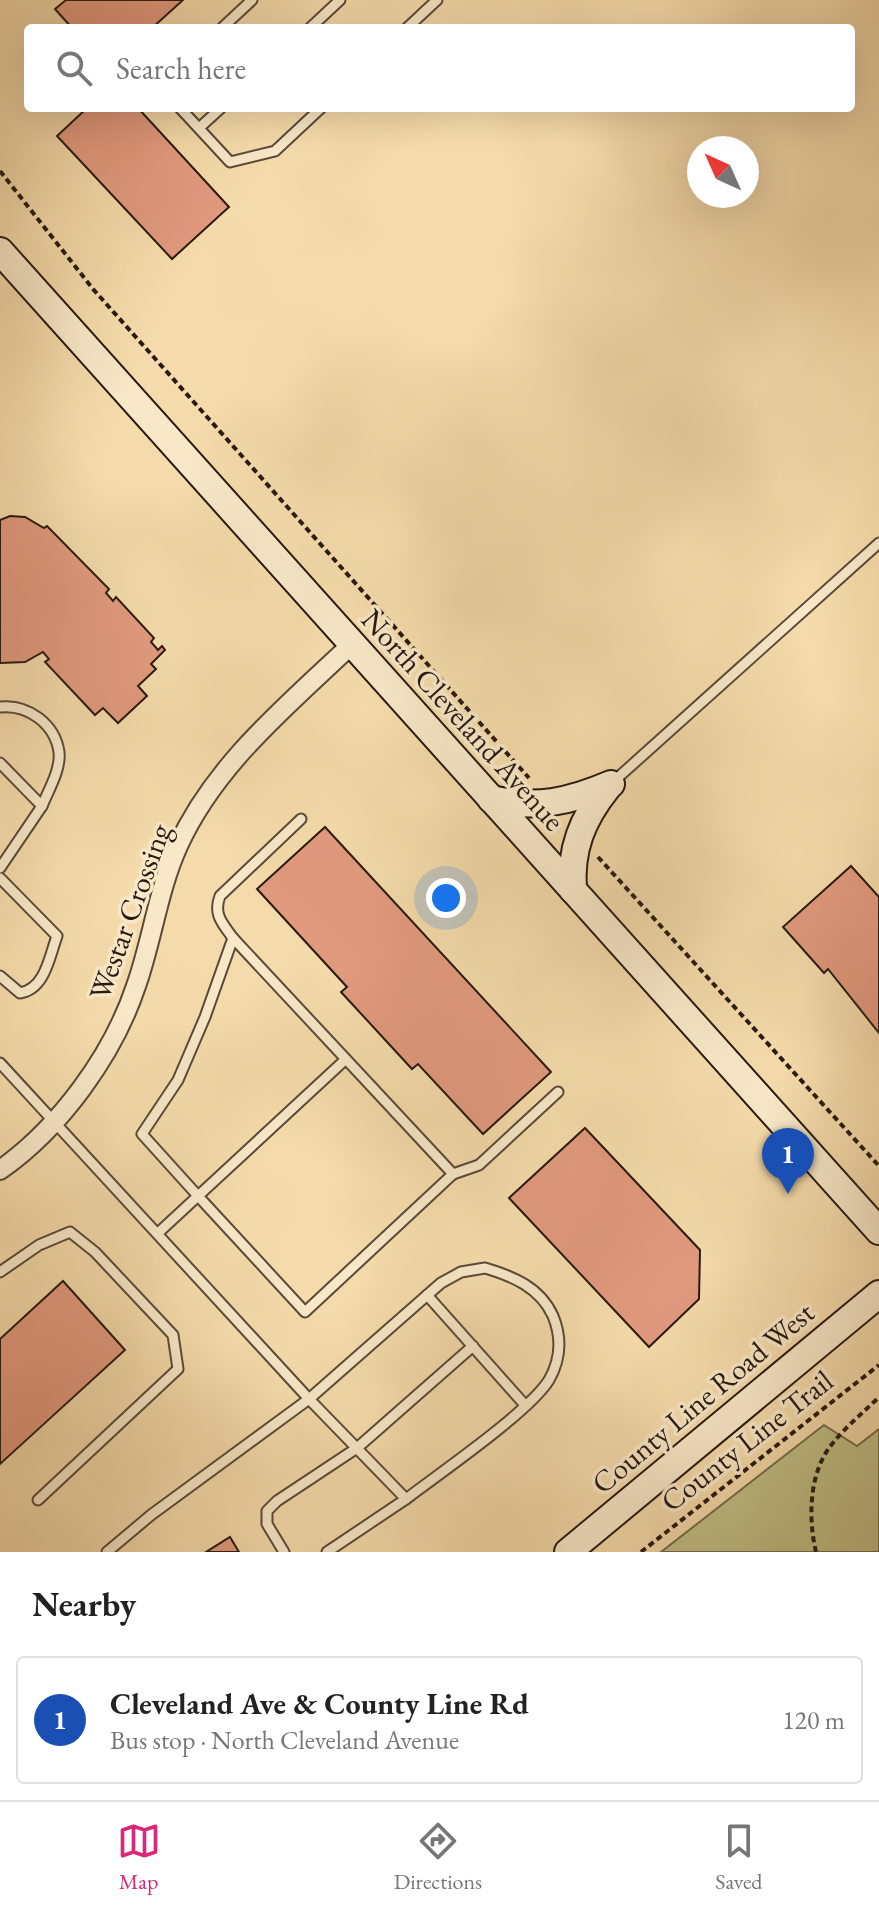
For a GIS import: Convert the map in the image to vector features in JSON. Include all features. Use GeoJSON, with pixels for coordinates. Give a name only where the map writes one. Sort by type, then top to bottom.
{"type":"FeatureCollection","features":[{"type":"Feature","properties":{"kind":"main road","name":"North Cleveland Avenue"},"geometry":{"type":"LineString","coordinates":[[0,251],[879,1231]]}},
{"type":"Feature","properties":{"kind":"main road"},"geometry":{"type":"LineString","coordinates":[[491,799],[521,806],[553,805],[611,784]]}},
{"type":"Feature","properties":{"kind":"main road"},"geometry":{"type":"LineString","coordinates":[[573,890],[572,872],[578,835],[591,807],[611,784]]}},
{"type":"Feature","properties":{"kind":"main road","name":"County Line Road West"},"geometry":{"type":"LineString","coordinates":[[568,1552],[879,1294]]}},
{"type":"Feature","properties":{"kind":"street","name":"Westar Crossing"},"geometry":{"type":"LineString","coordinates":[[0,1170],[55,1120],[104,1053],[136,988],[178,846],[215,782],[252,740],[352,644]]}},
{"type":"Feature","properties":{"kind":"lane"},"geometry":{"type":"LineString","coordinates":[[226,24],[252,0]]}},
{"type":"Feature","properties":{"kind":"lane"},"geometry":{"type":"LineString","coordinates":[[314,24],[340,0]]}},
{"type":"Feature","properties":{"kind":"lane"},"geometry":{"type":"LineString","coordinates":[[411,24],[437,0]]}},
{"type":"Feature","properties":{"kind":"lane"},"geometry":{"type":"LineString","coordinates":[[184,112],[230,162],[275,151],[317,112]]}},
{"type":"Feature","properties":{"kind":"lane"},"geometry":{"type":"LineString","coordinates":[[199,128],[217,112]]}},
{"type":"Feature","properties":{"kind":"lane"},"geometry":{"type":"LineString","coordinates":[[611,784],[879,543]]}},
{"type":"Feature","properties":{"kind":"lane"},"geometry":{"type":"LineString","coordinates":[[0,707],[27,710],[44,721],[59,753],[55,774],[42,806],[0,868]]}},
{"type":"Feature","properties":{"kind":"lane"},"geometry":{"type":"LineString","coordinates":[[0,763],[42,806]]}},
{"type":"Feature","properties":{"kind":"lane"},"geometry":{"type":"LineString","coordinates":[[301,819],[220,896],[216,907],[219,918],[233,938],[453,1174]]}},
{"type":"Feature","properties":{"kind":"lane"},"geometry":{"type":"LineString","coordinates":[[0,878],[57,936],[39,983],[31,991],[20,993],[0,976]]}},
{"type":"Feature","properties":{"kind":"lane"},"geometry":{"type":"LineString","coordinates":[[233,938],[205,1017],[178,1080],[142,1134],[305,1312],[453,1174],[479,1165],[558,1092]]}},
{"type":"Feature","properties":{"kind":"lane"},"geometry":{"type":"LineString","coordinates":[[158,1233],[346,1059]]}},
{"type":"Feature","properties":{"kind":"lane"},"geometry":{"type":"LineString","coordinates":[[0,1063],[309,1399],[406,1499]]}},
{"type":"Feature","properties":{"kind":"lane"},"geometry":{"type":"LineString","coordinates":[[0,1272],[39,1245],[70,1232],[95,1252],[173,1335],[178,1369],[38,1500]]}},
{"type":"Feature","properties":{"kind":"lane"},"geometry":{"type":"LineString","coordinates":[[107,1552],[151,1515],[309,1399],[427,1295],[461,1272],[485,1268],[510,1275],[534,1290],[549,1309],[559,1331],[560,1353],[548,1381],[525,1405],[406,1499],[327,1552]]}},
{"type":"Feature","properties":{"kind":"lane"},"geometry":{"type":"LineString","coordinates":[[427,1295],[525,1405]]}},
{"type":"Feature","properties":{"kind":"lane"},"geometry":{"type":"LineString","coordinates":[[284,1552],[267,1524],[267,1511],[277,1501],[357,1448],[473,1346]]}},
{"type":"Feature","properties":{"kind":"path"},"geometry":{"type":"LineString","coordinates":[[0,171],[93,289],[553,805]]}},
{"type":"Feature","properties":{"kind":"path"},"geometry":{"type":"LineString","coordinates":[[578,835],[879,1166]]}},
{"type":"Feature","properties":{"kind":"path","name":"County Line Trail"},"geometry":{"type":"LineString","coordinates":[[641,1552],[879,1365]]}},
{"type":"Feature","properties":{"kind":"path"},"geometry":{"type":"LineString","coordinates":[[816,1552],[811,1532],[813,1493],[823,1457],[879,1397]]}},
{"type":"Feature","properties":{"kind":"shaded area"},"geometry":{"type":"Polygon","coordinates":[[[824,1425],[857,1446],[879,1429],[879,1552],[661,1552],[824,1425]]]}},
{"type":"Feature","properties":{"kind":"building"},"geometry":{"type":"Polygon","coordinates":[[[66,0],[183,0],[156,24],[68,24],[55,9],[66,0]]]}},
{"type":"Feature","properties":{"kind":"building"},"geometry":{"type":"Polygon","coordinates":[[[83,112],[142,112],[229,207],[172,259],[57,136],[83,112]]]}},
{"type":"Feature","properties":{"kind":"building"},"geometry":{"type":"Polygon","coordinates":[[[10,516],[25,517],[44,528],[47,526],[109,589],[106,593],[113,601],[116,597],[154,638],[151,642],[158,650],[162,646],[165,650],[151,664],[156,669],[138,686],[147,696],[118,723],[103,708],[95,715],[45,662],[49,659],[43,652],[25,662],[0,663],[0,520],[10,516]]]}},
{"type":"Feature","properties":{"kind":"building"},"geometry":{"type":"Polygon","coordinates":[[[325,827],[551,1072],[483,1134],[418,1064],[412,1069],[341,992],[347,987],[257,889],[325,827]]]}},
{"type":"Feature","properties":{"kind":"building"},"geometry":{"type":"Polygon","coordinates":[[[851,866],[879,897],[879,1033],[828,969],[824,973],[783,927],[851,866]]]}},
{"type":"Feature","properties":{"kind":"building"},"geometry":{"type":"Polygon","coordinates":[[[585,1128],[700,1250],[699,1299],[649,1347],[509,1198],[585,1128]]]}},
{"type":"Feature","properties":{"kind":"building"},"geometry":{"type":"Polygon","coordinates":[[[63,1281],[125,1350],[0,1464],[0,1339],[63,1281]]]}},
{"type":"Feature","properties":{"kind":"building"},"geometry":{"type":"Polygon","coordinates":[[[230,1537],[239,1552],[206,1552],[230,1537]]]}},
{"type":"Feature","properties":{"kind":"place","name":"Cleveland Ave & County Line Rd"},"geometry":{"type":"Point","coordinates":[788,1194]}}]}
